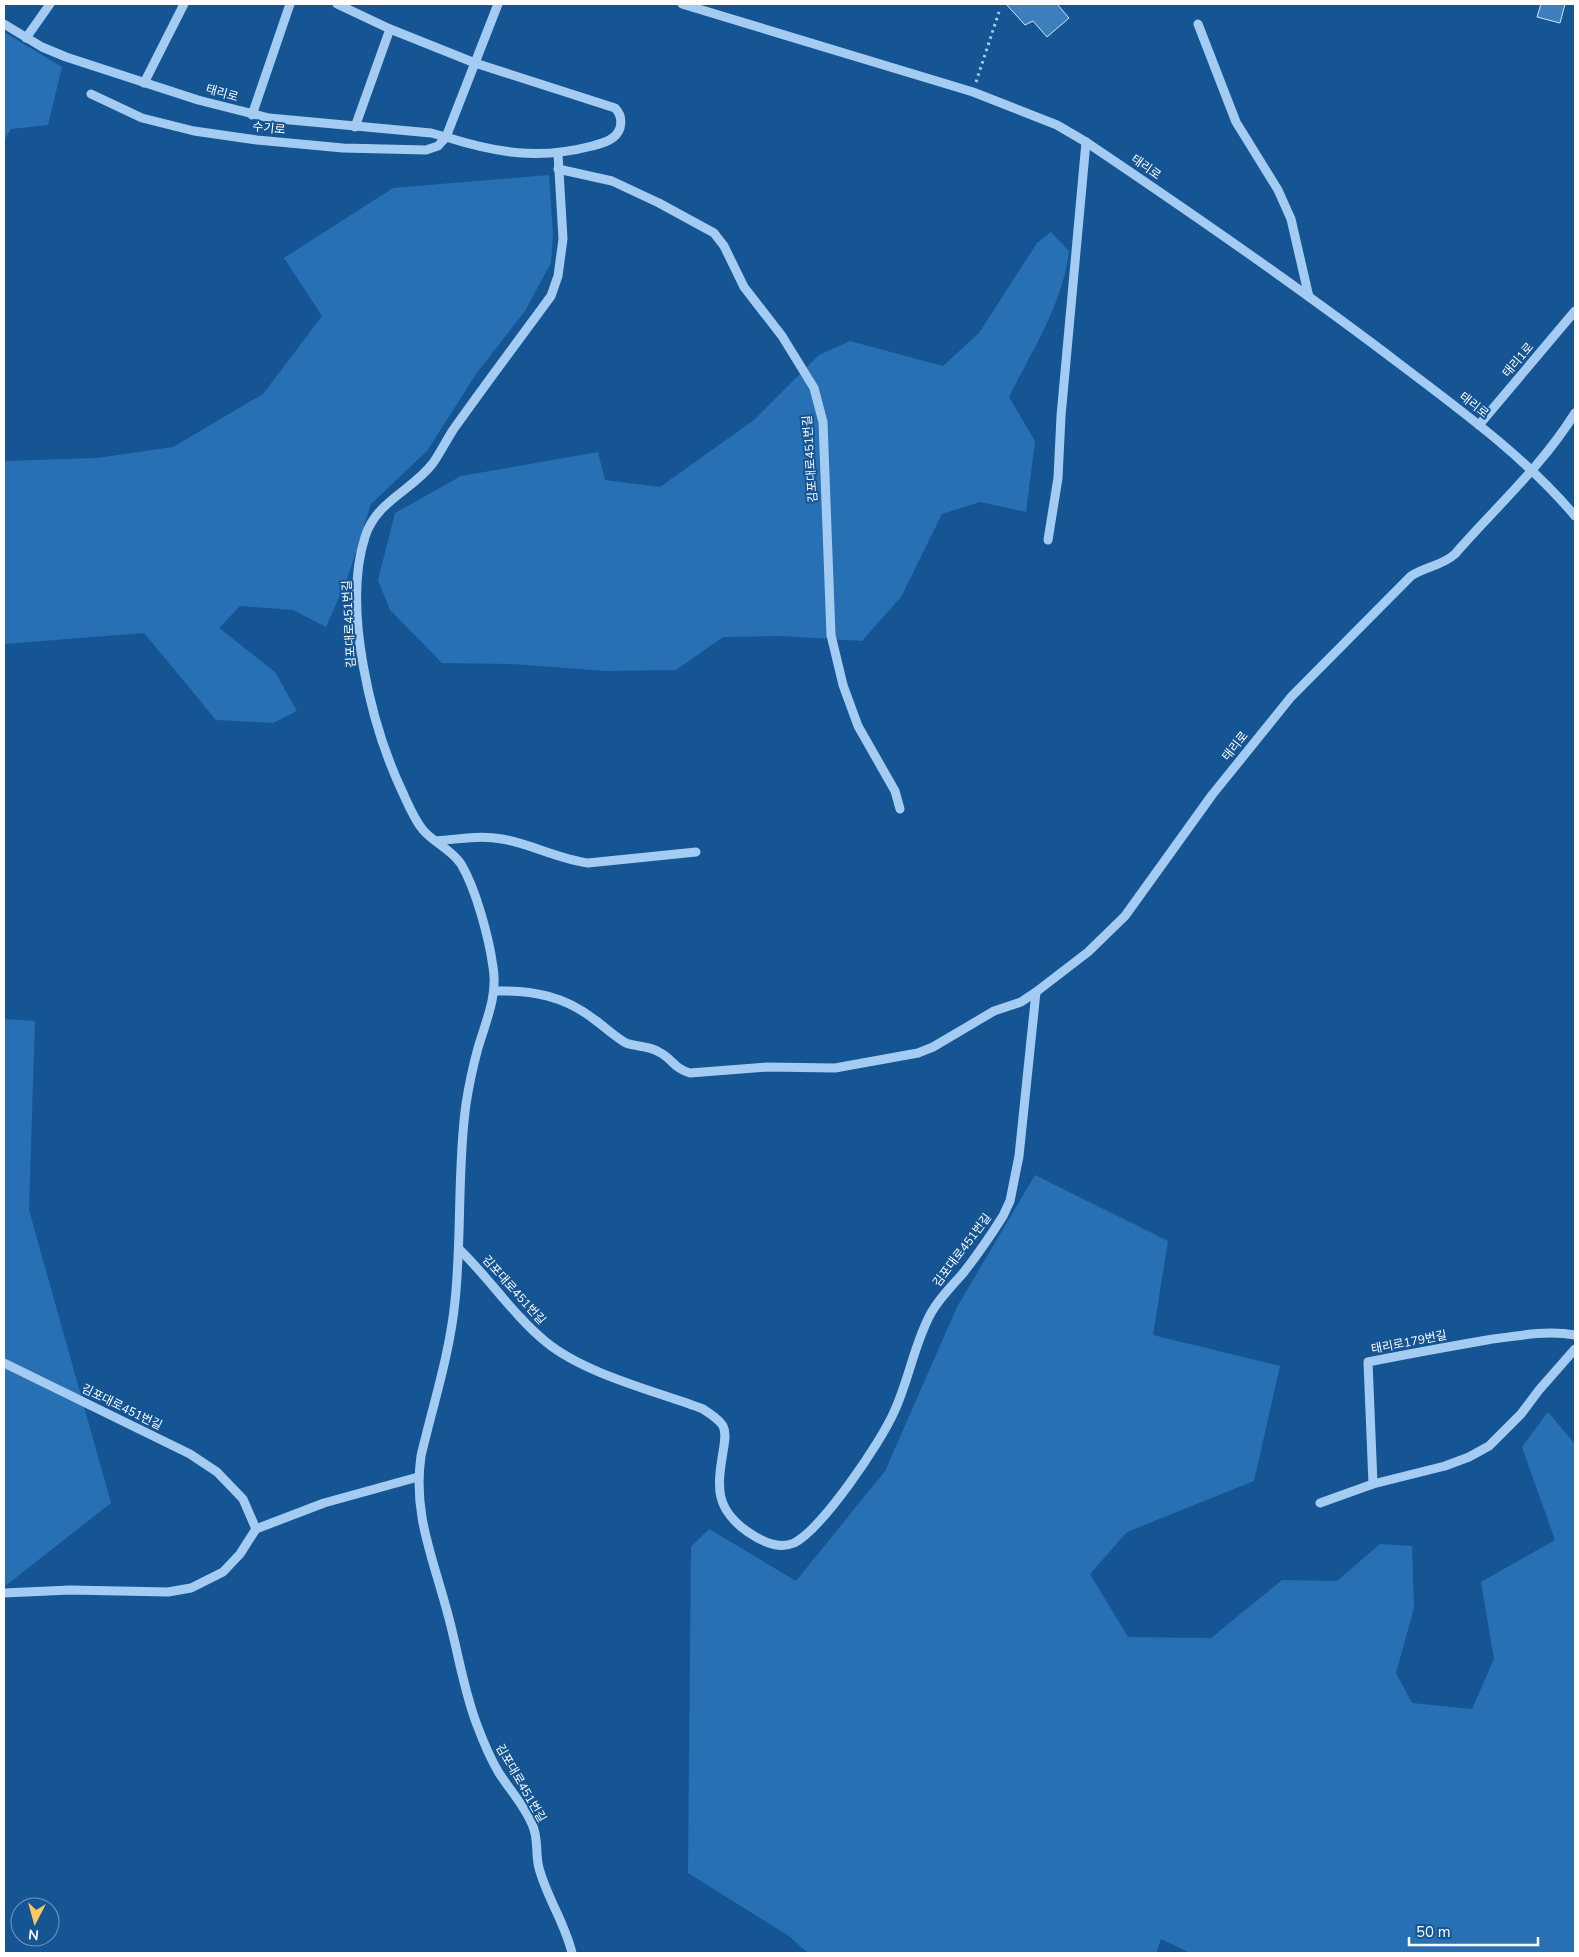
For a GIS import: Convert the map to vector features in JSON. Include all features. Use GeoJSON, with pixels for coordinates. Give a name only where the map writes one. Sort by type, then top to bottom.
{"type":"FeatureCollection","features":[{"type":"Feature","properties":{"kind":"street"},"geometry":{"type":"LineString","coordinates":[[26,38],[50,4]]}},
{"type":"Feature","properties":{"kind":"street"},"geometry":{"type":"LineString","coordinates":[[144,83],[184,4]]}},
{"type":"Feature","properties":{"kind":"street"},"geometry":{"type":"LineString","coordinates":[[252,115],[290,4]]}},
{"type":"Feature","properties":{"kind":"street","name":"태리로"},"geometry":{"type":"LineString","coordinates":[[4,24],[26,38],[66,57],[144,83],[252,115],[287,121],[430,133],[502,152],[558,154],[612,139],[618,133],[621,126],[619,112],[606,104],[475,63],[390,29],[337,4]]}},
{"type":"Feature","properties":{"kind":"street"},"geometry":{"type":"LineString","coordinates":[[446,136],[498,4]]}},
{"type":"Feature","properties":{"kind":"street","name":"태리로"},"geometry":{"type":"LineString","coordinates":[[682,4],[973,92],[1050,122],[1086,142],[1309,297],[1479,425],[1533,471],[1575,516]]}},
{"type":"Feature","properties":{"kind":"street"},"geometry":{"type":"LineString","coordinates":[[1198,24],[1236,122],[1278,190],[1291,218],[1309,297]]}},
{"type":"Feature","properties":{"kind":"street"},"geometry":{"type":"LineString","coordinates":[[355,127],[390,29]]}},
{"type":"Feature","properties":{"kind":"street","name":"수기로"},"geometry":{"type":"LineString","coordinates":[[90,94],[156,123],[194,131],[257,140],[343,148],[416,150],[432,149],[446,136]]}},
{"type":"Feature","properties":{"kind":"street"},"geometry":{"type":"LineString","coordinates":[[1048,540],[1058,478],[1060,416],[1086,142]]}},
{"type":"Feature","properties":{"kind":"street","name":"김포대로451번길"},"geometry":{"type":"LineString","coordinates":[[558,154],[563,239],[558,276],[551,296],[451,433],[432,465],[388,501],[373,519],[365,536],[358,578],[362,658],[377,729],[389,763],[423,830],[451,852],[461,865],[469,882],[490,950],[495,991],[477,1053],[466,1102],[461,1162],[460,1250],[452,1328],[423,1447],[418,1477],[426,1542],[445,1604],[466,1694],[487,1749],[533,1825],[539,1868],[558,1912],[572,1953]]}},
{"type":"Feature","properties":{"kind":"street","name":"김포대로451번길"},"geometry":{"type":"LineString","coordinates":[[558,170],[612,182],[659,203],[714,233],[724,246],[744,287],[782,336],[814,388],[823,422],[831,635],[843,685],[855,718],[895,791],[900,809]]}},
{"type":"Feature","properties":{"kind":"street","name":"태리1로"},"geometry":{"type":"LineString","coordinates":[[1479,425],[1575,311]]}},
{"type":"Feature","properties":{"kind":"street"},"geometry":{"type":"LineString","coordinates":[[1533,471],[1560,437],[1575,413]]}},
{"type":"Feature","properties":{"kind":"street","name":"태리로"},"geometry":{"type":"LineString","coordinates":[[1036,992],[1088,952],[1125,916],[1212,795],[1304,683],[1411,576],[1423,568],[1447,561],[1533,471]]}},
{"type":"Feature","properties":{"kind":"street"},"geometry":{"type":"LineString","coordinates":[[436,841],[487,837],[503,839],[573,861],[588,862],[696,852]]}},
{"type":"Feature","properties":{"kind":"street"},"geometry":{"type":"LineString","coordinates":[[495,991],[528,991],[562,1000],[579,1009],[625,1042],[656,1050],[666,1055],[678,1070],[690,1073],[767,1067],[835,1068],[918,1053],[933,1047],[994,1011],[1021,1002],[1036,992]]}},
{"type":"Feature","properties":{"kind":"street","name":"김포대로451번길"},"geometry":{"type":"LineString","coordinates":[[460,1250],[484,1274],[528,1326],[559,1352],[599,1370],[703,1409],[716,1418],[723,1427],[725,1439],[719,1480],[719,1494],[725,1507],[732,1518],[765,1542],[778,1545],[793,1543],[820,1520],[872,1450],[894,1412],[922,1331],[932,1311],[1003,1216],[1010,1201],[1019,1156],[1036,992]]}},
{"type":"Feature","properties":{"kind":"street","name":"태리로179번길"},"geometry":{"type":"LineString","coordinates":[[1374,1484],[1368,1362],[1537,1333],[1561,1332],[1575,1335]]}},
{"type":"Feature","properties":{"kind":"street"},"geometry":{"type":"LineString","coordinates":[[1320,1503],[1374,1484],[1445,1466],[1470,1457],[1489,1446],[1516,1420],[1575,1349]]}},
{"type":"Feature","properties":{"kind":"street","name":"김포대로451번길"},"geometry":{"type":"LineString","coordinates":[[4,1363],[190,1454],[217,1472],[243,1498],[256,1529]]}},
{"type":"Feature","properties":{"kind":"street"},"geometry":{"type":"LineString","coordinates":[[4,1593],[70,1590],[168,1592],[191,1588],[223,1572],[240,1554],[256,1529],[324,1503],[418,1477]]}},
{"type":"Feature","properties":{"kind":"path"},"geometry":{"type":"LineString","coordinates":[[973,92],[999,12]]}},
{"type":"Feature","properties":{"kind":"shaded area"},"geometry":{"type":"Polygon","coordinates":[[[4,32],[62,67],[48,125],[11,129],[4,140],[4,32]]]}},
{"type":"Feature","properties":{"kind":"shaded area"},"geometry":{"type":"Polygon","coordinates":[[[549,175],[553,235],[551,263],[525,311],[476,374],[427,451],[371,504],[348,577],[326,627],[293,610],[240,606],[219,628],[275,672],[297,711],[273,723],[216,720],[144,633],[4,644],[4,461],[97,458],[173,447],[263,394],[322,316],[284,258],[393,188],[549,175]]]}},
{"type":"Feature","properties":{"kind":"shaded area"},"geometry":{"type":"Polygon","coordinates":[[[1051,232],[1069,251],[1066,270],[1045,326],[1009,397],[1035,441],[1026,512],[980,502],[942,514],[901,597],[862,641],[782,636],[723,637],[676,670],[605,671],[513,664],[442,663],[390,610],[378,580],[395,513],[461,476],[598,452],[605,480],[660,487],[754,420],[819,355],[850,341],[943,366],[979,333],[1037,243],[1051,232]]]}},
{"type":"Feature","properties":{"kind":"shaded area"},"geometry":{"type":"Polygon","coordinates":[[[4,1019],[35,1021],[29,1210],[111,1503],[4,1587],[4,1019]]]}},
{"type":"Feature","properties":{"kind":"shaded area"},"geometry":{"type":"Polygon","coordinates":[[[1035,1175],[1168,1241],[1153,1335],[1280,1366],[1254,1481],[1127,1532],[1090,1574],[1128,1637],[1211,1638],[1282,1580],[1337,1581],[1380,1544],[1412,1546],[1414,1608],[1396,1673],[1412,1703],[1472,1709],[1494,1659],[1481,1582],[1555,1540],[1522,1447],[1548,1412],[1575,1444],[1575,1953],[1190,1953],[1161,1939],[1156,1953],[808,1953],[789,1936],[688,1873],[691,1547],[709,1529],[796,1581],[885,1471],[957,1307],[1035,1175]]]}},
{"type":"Feature","properties":{"kind":"building"},"geometry":{"type":"Polygon","coordinates":[[[1006,4],[1057,4],[1069,18],[1047,37],[1033,21],[1025,25],[1006,4]]]}},
{"type":"Feature","properties":{"kind":"building"},"geometry":{"type":"Polygon","coordinates":[[[1541,4],[1565,4],[1560,23],[1537,17],[1541,4]]]}}]}
